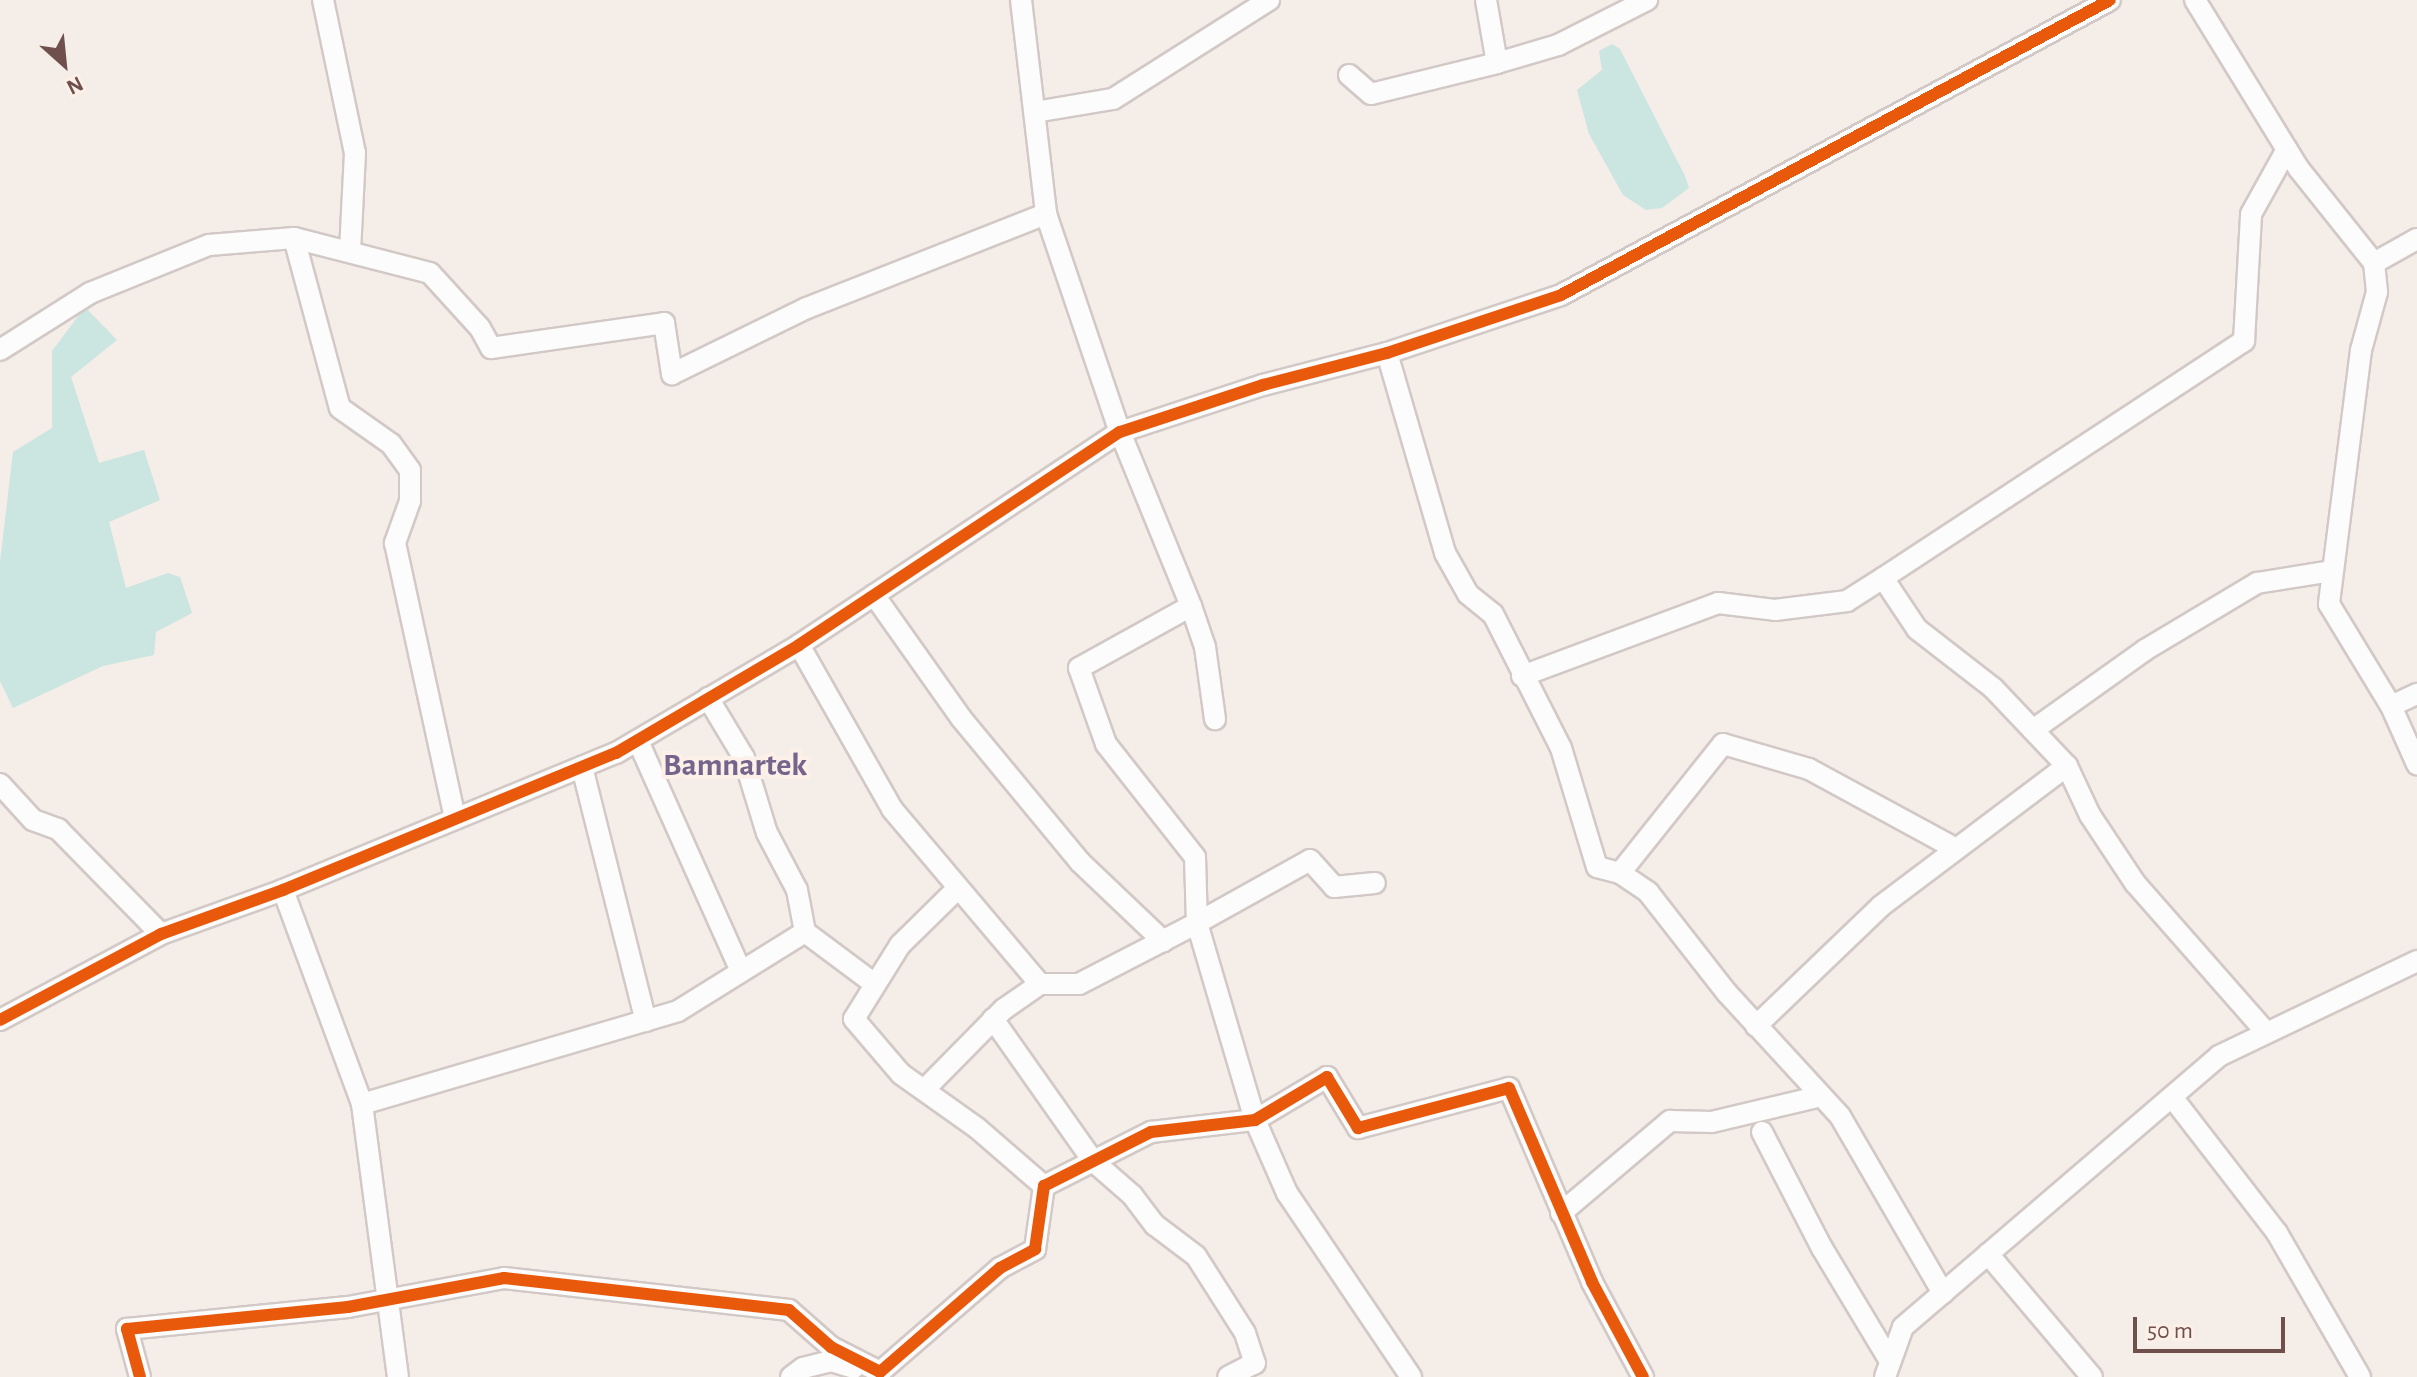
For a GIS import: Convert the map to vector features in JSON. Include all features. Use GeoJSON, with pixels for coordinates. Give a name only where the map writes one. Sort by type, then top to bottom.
{"type":"FeatureCollection","features":[{"type":"Feature","properties":{"kind":"street"},"geometry":{"type":"LineString","coordinates":[[323,0],[355,153],[350,251]]}},
{"type":"Feature","properties":{"kind":"street"},"geometry":{"type":"LineString","coordinates":[[1021,0],[1046,214],[1120,432],[1205,647],[1215,719]]}},
{"type":"Feature","properties":{"kind":"street"},"geometry":{"type":"LineString","coordinates":[[1035,112],[1113,99],[1269,0]]}},
{"type":"Feature","properties":{"kind":"street"},"geometry":{"type":"LineString","coordinates":[[1486,0],[1497,63]]}},
{"type":"Feature","properties":{"kind":"street"},"geometry":{"type":"LineString","coordinates":[[1349,75],[1371,94],[1497,63],[1558,45],[1647,0]]}},
{"type":"Feature","properties":{"kind":"street"},"geometry":{"type":"LineString","coordinates":[[0,1020],[161,934],[283,890],[638,741],[799,645],[1120,432],[1263,385],[1387,353],[1561,295],[2110,0]]}},
{"type":"Feature","properties":{"kind":"street"},"geometry":{"type":"LineString","coordinates":[[2195,0],[2287,149],[2374,263],[2377,292],[2361,350],[2341,533],[2331,571],[2329,604],[2391,706],[2417,764]]}},
{"type":"Feature","properties":{"kind":"street"},"geometry":{"type":"LineString","coordinates":[[1522,676],[1718,603],[1775,610],[1847,601],[2244,341],[2251,214],[2287,149]]}},
{"type":"Feature","properties":{"kind":"street"},"geometry":{"type":"LineString","coordinates":[[0,350],[90,293],[209,245],[294,238],[430,273],[480,328],[491,348],[664,323],[672,374],[807,308],[1046,214]]}},
{"type":"Feature","properties":{"kind":"street"},"geometry":{"type":"LineString","coordinates":[[294,238],[340,408],[391,444],[410,470],[410,501],[395,543],[455,818]]}},
{"type":"Feature","properties":{"kind":"street"},"geometry":{"type":"LineString","coordinates":[[2374,263],[2417,239]]}},
{"type":"Feature","properties":{"kind":"street"},"geometry":{"type":"LineString","coordinates":[[1387,353],[1445,553],[1468,594],[1493,614],[1561,748],[1597,867],[1620,873],[1669,915],[1756,1026],[1840,1116],[1943,1293]]}},
{"type":"Feature","properties":{"kind":"street"},"geometry":{"type":"LineString","coordinates":[[2033,730],[2145,650],[2257,583],[2331,571]]}},
{"type":"Feature","properties":{"kind":"street"},"geometry":{"type":"LineString","coordinates":[[1883,578],[1917,629],[1993,688],[2067,766],[2090,815],[2135,883],[2266,1032]]}},
{"type":"Feature","properties":{"kind":"street"},"geometry":{"type":"LineString","coordinates":[[874,595],[961,718],[1080,862],[1163,941]]}},
{"type":"Feature","properties":{"kind":"street"},"geometry":{"type":"LineString","coordinates":[[1191,606],[1079,668],[1106,744],[1195,857],[1197,923],[1255,1120],[1287,1193],[1411,1377]]}},
{"type":"Feature","properties":{"kind":"street"},"geometry":{"type":"LineString","coordinates":[[799,645],[892,809],[956,890],[1040,984]]}},
{"type":"Feature","properties":{"kind":"street"},"geometry":{"type":"LineString","coordinates":[[2391,706],[2417,694]]}},
{"type":"Feature","properties":{"kind":"street"},"geometry":{"type":"LineString","coordinates":[[708,698],[744,758],[767,833],[797,890],[805,932],[868,979]]}},
{"type":"Feature","properties":{"kind":"street"},"geometry":{"type":"LineString","coordinates":[[638,741],[741,971]]}},
{"type":"Feature","properties":{"kind":"street"},"geometry":{"type":"LineString","coordinates":[[1620,873],[1723,744],[1809,769],[1949,845]]}},
{"type":"Feature","properties":{"kind":"street"},"geometry":{"type":"LineString","coordinates":[[1756,1026],[1881,906],[2067,766]]}},
{"type":"Feature","properties":{"kind":"street"},"geometry":{"type":"LineString","coordinates":[[582,767],[646,1021]]}},
{"type":"Feature","properties":{"kind":"street"},"geometry":{"type":"LineString","coordinates":[[0,784],[33,820],[58,829],[161,934]]}},
{"type":"Feature","properties":{"kind":"street"},"geometry":{"type":"LineString","coordinates":[[924,1090],[993,1019],[1040,984],[1079,984],[1310,860],[1334,887],[1375,883]]}},
{"type":"Feature","properties":{"kind":"street"},"geometry":{"type":"LineString","coordinates":[[283,890],[362,1104],[398,1377]]}},
{"type":"Feature","properties":{"kind":"street"},"geometry":{"type":"LineString","coordinates":[[956,890],[900,945],[854,1019],[901,1074],[1044,1186]]}},
{"type":"Feature","properties":{"kind":"street"},"geometry":{"type":"LineString","coordinates":[[362,1104],[678,1011],[805,932]]}},
{"type":"Feature","properties":{"kind":"street"},"geometry":{"type":"LineString","coordinates":[[1888,1369],[1903,1327],[2219,1056],[2417,961]]}},
{"type":"Feature","properties":{"kind":"street"},"geometry":{"type":"LineString","coordinates":[[993,1019],[1093,1161],[1132,1195],[1155,1225],[1196,1256],[1245,1333],[1255,1363],[1228,1377]]}},
{"type":"Feature","properties":{"kind":"street"},"geometry":{"type":"LineString","coordinates":[[1044,1186],[1151,1132],[1255,1120],[1327,1077],[1358,1128],[1509,1088],[1561,1213],[1643,1377]]}},
{"type":"Feature","properties":{"kind":"street"},"geometry":{"type":"LineString","coordinates":[[1561,1213],[1670,1121],[1712,1122],[1821,1096]]}},
{"type":"Feature","properties":{"kind":"street"},"geometry":{"type":"LineString","coordinates":[[2172,1097],[2277,1233],[2360,1377]]}},
{"type":"Feature","properties":{"kind":"street"},"geometry":{"type":"LineString","coordinates":[[1762,1132],[1888,1369]]}},
{"type":"Feature","properties":{"kind":"street"},"geometry":{"type":"LineString","coordinates":[[881,1374],[1000,1268],[1035,1249],[1044,1186]]}},
{"type":"Feature","properties":{"kind":"street"},"geometry":{"type":"LineString","coordinates":[[1988,1254],[2092,1377]]}},
{"type":"Feature","properties":{"kind":"street"},"geometry":{"type":"LineString","coordinates":[[140,1377],[127,1329],[390,1300],[504,1278],[789,1310],[831,1347],[881,1374]]}},
{"type":"Feature","properties":{"kind":"street"},"geometry":{"type":"LineString","coordinates":[[791,1377],[831,1361],[881,1374]]}},
{"type":"Feature","properties":{"kind":"water"},"geometry":{"type":"Polygon","coordinates":[[[1612,44],[1620,49],[1689,188],[1662,208],[1646,210],[1623,195],[1589,134],[1577,90],[1602,70],[1599,51],[1612,44]]]}},
{"type":"Feature","properties":{"kind":"water"},"geometry":{"type":"Polygon","coordinates":[[[85,307],[117,340],[71,377],[99,463],[144,450],[160,500],[109,522],[126,588],[168,573],[180,577],[192,613],[156,632],[154,655],[103,666],[13,708],[0,681],[0,562],[13,452],[52,428],[52,351],[85,307]]]}},
{"type":"Feature","properties":{"kind":"cycle path"},"geometry":{"type":"LineString","coordinates":[[0,1020],[161,934],[283,890],[616,753],[799,645],[1120,432],[1263,385],[1387,353],[1561,295],[2110,0]]}},
{"type":"Feature","properties":{"kind":"cycle path"},"geometry":{"type":"LineString","coordinates":[[140,1377],[127,1329],[348,1307],[504,1278],[789,1310],[831,1347],[880,1372],[1000,1268],[1035,1249],[1044,1186],[1151,1132],[1255,1120],[1327,1077],[1358,1128],[1509,1088],[1592,1282],[1643,1377]]}},
{"type":"Feature","properties":{"kind":"district","name":"Bamnartek"},"geometry":{"type":"Point","coordinates":[735,765]}}]}
